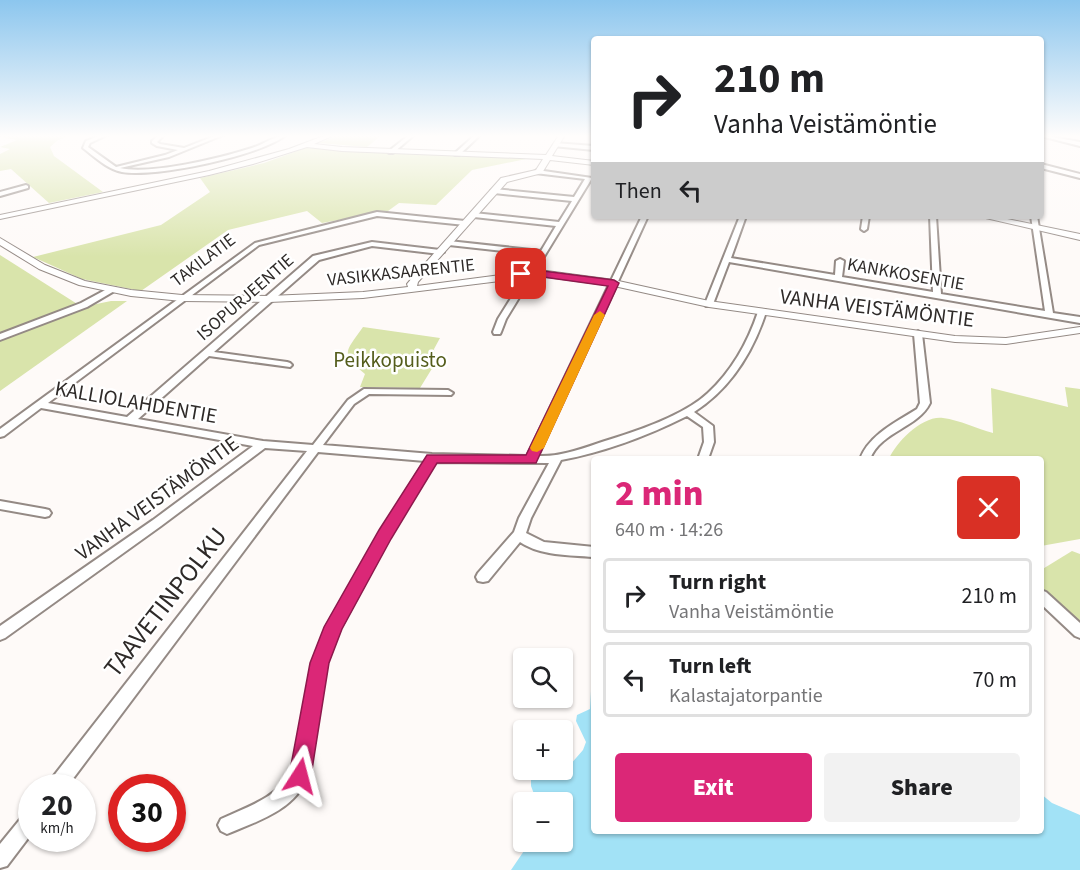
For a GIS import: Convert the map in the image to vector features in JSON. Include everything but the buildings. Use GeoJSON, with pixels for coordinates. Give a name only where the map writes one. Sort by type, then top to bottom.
{"type":"FeatureCollection","features":[{"type":"Feature","properties":{"kind":"street"},"geometry":{"type":"LineString","coordinates":[[0,216],[195,176]]}},
{"type":"Feature","properties":{"kind":"street"},"geometry":{"type":"LineString","coordinates":[[413,290],[412,284],[415,280],[494,191],[507,178],[519,176]]}},
{"type":"Feature","properties":{"kind":"street"},"geometry":{"type":"LineString","coordinates":[[497,332],[502,319],[589,178],[568,176]]}},
{"type":"Feature","properties":{"kind":"street"},"geometry":{"type":"LineString","coordinates":[[0,194],[26,187]]}},
{"type":"Feature","properties":{"kind":"street"},"geometry":{"type":"LineString","coordinates":[[494,191],[576,199]]}},
{"type":"Feature","properties":{"kind":"street","name":"TAKILATIE"},"geometry":{"type":"LineString","coordinates":[[0,434],[253,246],[270,239],[381,214],[465,223]]}},
{"type":"Feature","properties":{"kind":"street"},"geometry":{"type":"LineString","coordinates":[[474,215],[560,224]]}},
{"type":"Feature","properties":{"kind":"street"},"geometry":{"type":"LineString","coordinates":[[531,460],[644,219]]}},
{"type":"Feature","properties":{"kind":"street"},"geometry":{"type":"LineString","coordinates":[[709,304],[742,219]]}},
{"type":"Feature","properties":{"kind":"street"},"geometry":{"type":"LineString","coordinates":[[864,229],[866,219]]}},
{"type":"Feature","properties":{"kind":"street"},"geometry":{"type":"LineString","coordinates":[[933,219],[937,295]]}},
{"type":"Feature","properties":{"kind":"street"},"geometry":{"type":"LineString","coordinates":[[996,219],[1080,237]]}},
{"type":"Feature","properties":{"kind":"street"},"geometry":{"type":"LineString","coordinates":[[1035,219],[1049,313]]}},
{"type":"Feature","properties":{"kind":"street","name":"VASIKKASAARENTIE"},"geometry":{"type":"LineString","coordinates":[[0,241],[54,273],[82,283],[112,290],[182,298],[269,299],[413,290],[532,273],[614,283],[709,304],[762,312]]}},
{"type":"Feature","properties":{"kind":"street"},"geometry":{"type":"LineString","coordinates":[[449,243],[543,253]]}},
{"type":"Feature","properties":{"kind":"street","name":"ISOPURJEENTIE"},"geometry":{"type":"LineString","coordinates":[[129,421],[319,257],[372,244],[440,252]]}},
{"type":"Feature","properties":{"kind":"street","name":"KANKKOSENTIE"},"geometry":{"type":"LineString","coordinates":[[726,259],[1080,320]]}},
{"type":"Feature","properties":{"kind":"street"},"geometry":{"type":"LineString","coordinates":[[838,278],[840,261]]}},
{"type":"Feature","properties":{"kind":"street"},"geometry":{"type":"LineString","coordinates":[[0,337],[84,305],[112,290]]}},
{"type":"Feature","properties":{"kind":"street","name":"VANHA VEISTÄMÖNTIE"},"geometry":{"type":"LineString","coordinates":[[0,634],[263,444],[432,458],[531,460],[557,458],[646,432],[687,412],[711,396],[734,370],[754,336],[762,312],[991,342],[1080,330]]}},
{"type":"Feature","properties":{"kind":"street"},"geometry":{"type":"LineString","coordinates":[[865,456],[866,452],[876,442],[921,411],[925,403],[918,334]]}},
{"type":"Feature","properties":{"kind":"street"},"geometry":{"type":"LineString","coordinates":[[206,353],[287,365]]}},
{"type":"Feature","properties":{"kind":"street","name":"TAAVETINPOLKU"},"geometry":{"type":"LineString","coordinates":[[66,774],[351,402],[367,391],[448,393]]}},
{"type":"Feature","properties":{"kind":"street","name":"KALLIOLAHDENTIE"},"geometry":{"type":"LineString","coordinates":[[39,405],[263,444]]}},
{"type":"Feature","properties":{"kind":"street"},"geometry":{"type":"LineString","coordinates":[[687,412],[708,426],[709,442],[704,456]]}},
{"type":"Feature","properties":{"kind":"street"},"geometry":{"type":"LineString","coordinates":[[227,825],[272,805],[289,792],[300,776],[320,663],[333,627],[432,458]]}},
{"type":"Feature","properties":{"kind":"street"},"geometry":{"type":"LineString","coordinates":[[483,577],[519,534],[557,458]]}},
{"type":"Feature","properties":{"kind":"street"},"geometry":{"type":"LineString","coordinates":[[0,505],[45,513]]}},
{"type":"Feature","properties":{"kind":"street"},"geometry":{"type":"LineString","coordinates":[[519,534],[523,539],[543,547],[591,552]]}},
{"type":"Feature","properties":{"kind":"street"},"geometry":{"type":"LineString","coordinates":[[1044,599],[1080,632]]}},
{"type":"Feature","properties":{"kind":"street"},"geometry":{"type":"LineString","coordinates":[[0,859],[18,836]]}},
{"type":"Feature","properties":{"kind":"green space"},"geometry":{"type":"Polygon","coordinates":[[[18,176],[81,176],[103,192],[49,203],[18,176]]]}},
{"type":"Feature","properties":{"kind":"green space"},"geometry":{"type":"Polygon","coordinates":[[[210,176],[466,176],[436,205],[399,203],[388,211],[322,223],[307,211],[228,230],[141,291],[82,279],[33,257],[161,225],[210,192],[200,178],[210,176]]]}},
{"type":"Feature","properties":{"kind":"green space"},"geometry":{"type":"Polygon","coordinates":[[[0,255],[82,307],[111,301],[127,301],[0,391],[0,255]]]}},
{"type":"Feature","properties":{"kind":"green space","name":"Peikkopuisto"},"geometry":{"type":"Polygon","coordinates":[[[363,327],[440,338],[434,349],[436,362],[420,388],[360,387],[365,374],[352,361],[348,352],[363,327]]]}},
{"type":"Feature","properties":{"kind":"green space"},"geometry":{"type":"Polygon","coordinates":[[[1065,387],[1080,389],[1080,539],[1044,545],[1044,456],[891,456],[911,431],[935,418],[956,421],[993,433],[991,388],[1068,407],[1065,387]]]}},
{"type":"Feature","properties":{"kind":"green space"},"geometry":{"type":"Polygon","coordinates":[[[1072,551],[1080,554],[1080,624],[1044,594],[1044,568],[1072,551]]]}},
{"type":"Feature","properties":{"kind":"water"},"geometry":{"type":"Polygon","coordinates":[[[591,691],[591,834],[1044,834],[1044,796],[1052,803],[1080,815],[1080,870],[511,870],[523,852],[573,852],[573,792],[533,792],[531,780],[573,780],[573,761],[583,750],[586,742],[576,721],[577,715],[590,709],[591,691]]]}},
{"type":"Feature","properties":{"kind":"slow traffic"},"geometry":{"type":"LineString","coordinates":[[537,448],[600,315]]}},
{"type":"Feature","properties":{"kind":"route"},"geometry":{"type":"LineString","coordinates":[[300,776],[320,663],[333,627],[432,458],[531,460],[614,283],[539,273],[521,274]]}}]}
